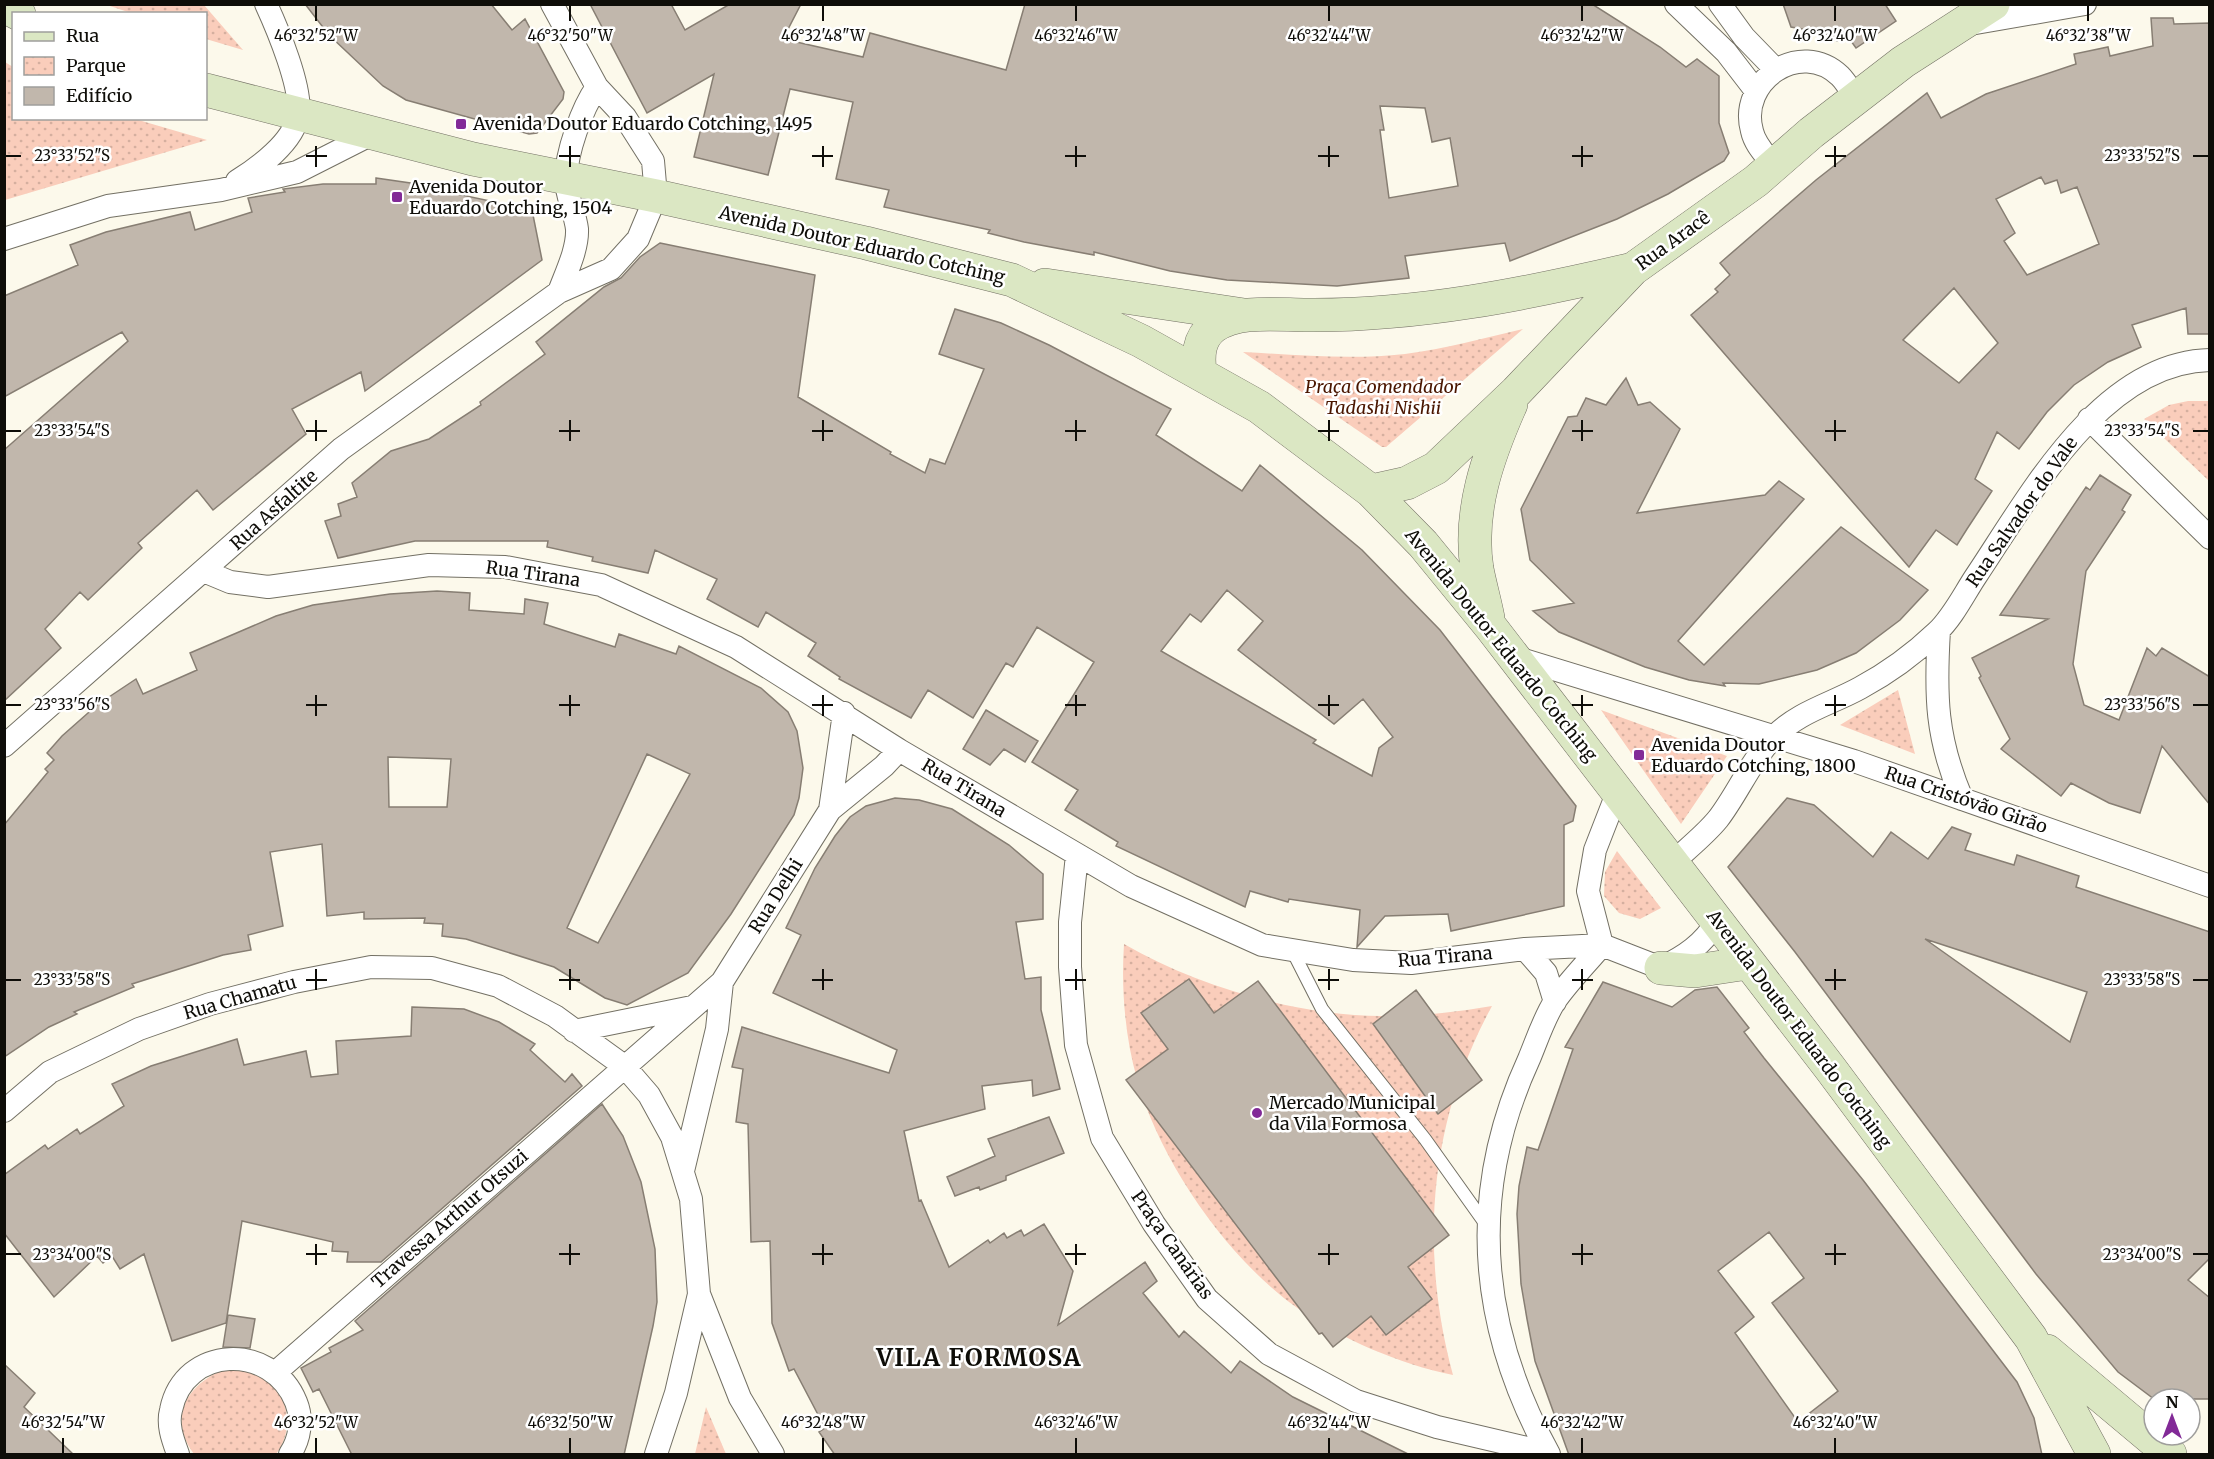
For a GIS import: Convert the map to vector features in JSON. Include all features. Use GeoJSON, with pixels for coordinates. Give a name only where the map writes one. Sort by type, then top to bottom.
{"type":"FeatureCollection","features":[{"type":"Feature","properties":{"kind":"main road","name":"Rua Aracê"},"geometry":{"type":"LineString","coordinates":[[1371,491],[1407,483],[1436,468],[1516,392],[1633,269],[1774,166],[1811,133],[1903,62],[1993,4]]}},
{"type":"Feature","properties":{"kind":"main road","name":"Avenida Doutor Eduardo Cotching"},"geometry":{"type":"LineString","coordinates":[[207,90],[472,159],[656,196],[866,243],[1012,280],[1200,373],[1259,407],[1371,491],[1423,544],[1490,626],[1830,1068],[2031,1338],[2094,1455]]}},
{"type":"Feature","properties":{"kind":"main road"},"geometry":{"type":"LineString","coordinates":[[1012,280],[1244,315],[1357,315],[1455,304],[1557,287],[1633,269]]}},
{"type":"Feature","properties":{"kind":"main road"},"geometry":{"type":"LineString","coordinates":[[1200,373],[1198,356],[1203,339],[1214,327],[1244,315]]}},
{"type":"Feature","properties":{"kind":"main road"},"geometry":{"type":"LineString","coordinates":[[1490,626],[1477,567],[1476,518],[1484,472],[1516,392]]}},
{"type":"Feature","properties":{"kind":"main road"},"geometry":{"type":"LineString","coordinates":[[1661,968],[1695,971],[1748,963]]}},
{"type":"Feature","properties":{"kind":"main road","name":"Avenida Doutor Eduardo Cotching"},"geometry":{"type":"LineString","coordinates":[[2031,1338],[2169,1455]]}},
{"type":"Feature","properties":{"kind":"street"},"geometry":{"type":"LineString","coordinates":[[221,190],[269,159],[288,135],[298,115],[293,76],[280,34],[266,4]]}},
{"type":"Feature","properties":{"kind":"street"},"geometry":{"type":"LineString","coordinates":[[552,4],[597,87],[625,117],[652,161],[656,196]]}},
{"type":"Feature","properties":{"kind":"street"},"geometry":{"type":"LineString","coordinates":[[1676,4],[1726,52],[1756,91]]}},
{"type":"Feature","properties":{"kind":"street"},"geometry":{"type":"LineString","coordinates":[[1720,4],[1744,37],[1775,69]]}},
{"type":"Feature","properties":{"kind":"street"},"geometry":{"type":"LineString","coordinates":[[1959,26],[2085,4]]}},
{"type":"Feature","properties":{"kind":"street"},"geometry":{"type":"LineString","coordinates":[[1774,166],[1755,141],[1749,107],[1756,91],[1775,69],[1789,63],[1814,64],[1840,76],[1856,98]]}},
{"type":"Feature","properties":{"kind":"street"},"geometry":{"type":"LineString","coordinates":[[559,292],[571,262],[577,230],[566,178],[576,132],[589,98],[597,87]]}},
{"type":"Feature","properties":{"kind":"street"},"geometry":{"type":"LineString","coordinates":[[4,239],[108,206],[221,190],[297,172],[372,134]]}},
{"type":"Feature","properties":{"kind":"street","name":"Rua Asfaltite"},"geometry":{"type":"LineString","coordinates":[[4,746],[206,572],[341,449],[559,292],[611,270],[638,239],[656,196]]}},
{"type":"Feature","properties":{"kind":"street","name":"Rua Salvador do Vale"},"geometry":{"type":"LineString","coordinates":[[1773,737],[1801,715],[1860,688],[1905,660],[1939,630],[2057,457],[2089,419],[2109,400],[2140,379],[2173,367],[2210,360]]}},
{"type":"Feature","properties":{"kind":"street"},"geometry":{"type":"LineString","coordinates":[[2089,419],[2210,538]]}},
{"type":"Feature","properties":{"kind":"street","name":"Rua Tirana"},"geometry":{"type":"LineString","coordinates":[[206,572],[230,582],[268,587],[429,565],[505,567],[601,585],[736,647],[844,713],[899,750],[1131,886],[1262,945],[1293,952],[1353,960],[1411,963],[1525,949],[1602,945],[1661,968]]}},
{"type":"Feature","properties":{"kind":"street"},"geometry":{"type":"LineString","coordinates":[[1939,630],[1936,685],[1939,726],[1947,763],[1962,799]]}},
{"type":"Feature","properties":{"kind":"street","name":"Rua Cristóvão Girão"},"geometry":{"type":"LineString","coordinates":[[1514,657],[1854,761],[2210,886]]}},
{"type":"Feature","properties":{"kind":"street","name":"Rua Delhi"},"geometry":{"type":"LineString","coordinates":[[830,810],[844,713]]}},
{"type":"Feature","properties":{"kind":"street"},"geometry":{"type":"LineString","coordinates":[[1672,863],[1717,820],[1773,737]]}},
{"type":"Feature","properties":{"kind":"street","name":"Rua Delhi"},"geometry":{"type":"LineString","coordinates":[[624,1066],[722,982],[830,810],[899,750]]}},
{"type":"Feature","properties":{"kind":"street"},"geometry":{"type":"LineString","coordinates":[[1602,945],[1588,891],[1595,850],[1618,791]]}},
{"type":"Feature","properties":{"kind":"street","name":"Praça Canárias"},"geometry":{"type":"LineString","coordinates":[[1077,855],[1070,922],[1070,967],[1076,1045],[1102,1138],[1154,1224],[1207,1299],[1269,1353],[1356,1401],[1437,1427],[1548,1454]]}},
{"type":"Feature","properties":{"kind":"street"},"geometry":{"type":"LineString","coordinates":[[1661,968],[1683,958],[1711,931],[1716,921]]}},
{"type":"Feature","properties":{"kind":"street","name":"Praça Canárias"},"geometry":{"type":"LineString","coordinates":[[1548,1454],[1526,1413],[1503,1350],[1491,1284],[1487,1227],[1492,1176],[1504,1124],[1521,1076],[1555,1002],[1602,945]]}},
{"type":"Feature","properties":{"kind":"street"},"geometry":{"type":"LineString","coordinates":[[1525,949],[1546,973],[1555,1002]]}},
{"type":"Feature","properties":{"kind":"street","name":"Rua Chamatu"},"geometry":{"type":"LineString","coordinates":[[4,1111],[50,1072],[139,1029],[210,1004],[294,982],[371,968],[432,968],[498,986],[555,1016],[624,1066],[649,1095],[672,1137],[691,1199],[699,1294]]}},
{"type":"Feature","properties":{"kind":"street","name":"Rua Delhi"},"geometry":{"type":"LineString","coordinates":[[683,1173],[717,1029],[722,982]]}},
{"type":"Feature","properties":{"kind":"street"},"geometry":{"type":"LineString","coordinates":[[574,1031],[694,1007]]}},
{"type":"Feature","properties":{"kind":"street","name":"Travessa Arthur Otsuzi"},"geometry":{"type":"LineString","coordinates":[[276,1372],[624,1066]]}},
{"type":"Feature","properties":{"kind":"street"},"geometry":{"type":"LineString","coordinates":[[656,1455],[676,1393],[699,1294]]}},
{"type":"Feature","properties":{"kind":"street"},"geometry":{"type":"LineString","coordinates":[[699,1294],[740,1398],[773,1455]]}},
{"type":"Feature","properties":{"kind":"street"},"geometry":{"type":"LineString","coordinates":[[178,1455],[170,1433],[170,1410],[179,1389],[194,1372],[214,1361],[237,1358],[259,1362],[276,1372],[291,1390],[298,1408],[300,1427],[290,1455]]}},
{"type":"Feature","properties":{"kind":"lane"},"geometry":{"type":"LineString","coordinates":[[1293,952],[1322,1009],[1425,1139],[1487,1227]]}},
{"type":"Feature","properties":{"kind":"green space"},"geometry":{"type":"Polygon","coordinates":[[[107,5],[204,5],[243,50],[207,39],[207,12],[128,12],[107,5]]]}},
{"type":"Feature","properties":{"kind":"green space"},"geometry":{"type":"Polygon","coordinates":[[[5,62],[12,66],[12,120],[138,120],[207,140],[5,200],[5,62]]]}},
{"type":"Feature","properties":{"kind":"green space","name":"Praça Comendador Tadashi Nishii"},"geometry":{"type":"Polygon","coordinates":[[[1523,329],[1386,447],[1382,447],[1243,352],[1385,356],[1435,349],[1523,329]]]}},
{"type":"Feature","properties":{"kind":"green space"},"geometry":{"type":"Polygon","coordinates":[[[2188,401],[2209,401],[2209,481],[2144,419],[2169,405],[2188,401]]]}},
{"type":"Feature","properties":{"kind":"green space"},"geometry":{"type":"Polygon","coordinates":[[[1898,690],[1915,754],[1840,725],[1898,690]]]}},
{"type":"Feature","properties":{"kind":"green space"},"geometry":{"type":"Polygon","coordinates":[[[1601,710],[1727,756],[1681,824],[1601,710]]]}},
{"type":"Feature","properties":{"kind":"green space"},"geometry":{"type":"Polygon","coordinates":[[[1617,851],[1661,908],[1640,919],[1619,913],[1604,896],[1605,872],[1617,851]]]}},
{"type":"Feature","properties":{"kind":"green space"},"geometry":{"type":"Polygon","coordinates":[[[1124,944],[1184,973],[1248,996],[1316,1010],[1396,1016],[1437,1014],[1492,1006],[1471,1050],[1455,1094],[1443,1140],[1436,1186],[1434,1233],[1436,1280],[1442,1328],[1453,1375],[1412,1364],[1371,1349],[1313,1319],[1270,1286],[1221,1235],[1179,1174],[1162,1142],[1137,1079],[1129,1046],[1125,1012],[1124,944]]]}},
{"type":"Feature","properties":{"kind":"green space"},"geometry":{"type":"Polygon","coordinates":[[[226,1369],[245,1369],[259,1373],[278,1391],[287,1416],[283,1442],[276,1454],[194,1454],[186,1441],[182,1428],[185,1403],[201,1383],[226,1369]]]}},
{"type":"Feature","properties":{"kind":"green space"},"geometry":{"type":"Polygon","coordinates":[[[706,1407],[726,1454],[695,1454],[706,1407]]]}},
{"type":"Feature","properties":{"kind":"building"},"geometry":{"type":"Polygon","coordinates":[[[305,4],[491,4],[512,30],[525,19],[564,92],[563,99],[537,133],[529,134],[406,100],[383,86],[329,35],[305,4]]]}},
{"type":"Feature","properties":{"kind":"building"},"geometry":{"type":"Polygon","coordinates":[[[590,4],[671,4],[685,30],[730,4],[801,4],[783,39],[863,57],[870,33],[1006,70],[1025,4],[1592,4],[1660,47],[1686,67],[1697,59],[1719,76],[1719,123],[1729,153],[1724,161],[1668,194],[1617,219],[1510,261],[1505,243],[1405,256],[1409,278],[1337,286],[1227,280],[1170,271],[1094,252],[1094,255],[1024,242],[988,233],[990,230],[884,207],[889,190],[836,179],[853,102],[790,89],[768,175],[694,157],[714,74],[647,113],[590,4]],[[1380,106],[1384,130],[1380,130],[1389,198],[1458,186],[1450,138],[1432,142],[1425,108],[1380,106]]]}},
{"type":"Feature","properties":{"kind":"building"},"geometry":{"type":"Polygon","coordinates":[[[1783,4],[1885,4],[1896,21],[1856,48],[1846,34],[1837,41],[1825,33],[1791,27],[1783,4]]]}},
{"type":"Feature","properties":{"kind":"building"},"geometry":{"type":"Polygon","coordinates":[[[2151,18],[2173,18],[2174,24],[2210,23],[2210,334],[2188,334],[2186,308],[2132,325],[2141,347],[2108,362],[2074,385],[2047,412],[2019,449],[1997,432],[1975,479],[1992,491],[1957,545],[1936,530],[1909,567],[1691,315],[1718,292],[1715,289],[1730,275],[1720,263],[1816,180],[1927,93],[1941,118],[1986,94],[2076,64],[2074,54],[2108,47],[2110,56],[2153,46],[2151,18]],[[2041,177],[1996,199],[2015,233],[2004,241],[2027,275],[2099,244],[2077,187],[2061,193],[2057,180],[2045,184],[2041,177]],[[1954,288],[1903,340],[1959,383],[1998,343],[1954,288]]]}},
{"type":"Feature","properties":{"kind":"building"},"geometry":{"type":"Polygon","coordinates":[[[376,178],[438,187],[438,190],[532,210],[542,260],[365,391],[361,372],[292,409],[306,434],[213,510],[197,490],[138,543],[142,548],[88,600],[80,592],[45,629],[61,648],[4,701],[4,450],[128,341],[122,332],[4,397],[4,296],[78,265],[70,245],[106,232],[190,212],[195,230],[252,212],[248,198],[285,192],[283,189],[323,184],[376,184],[376,178]]]}},
{"type":"Feature","properties":{"kind":"building"},"geometry":{"type":"Polygon","coordinates":[[[660,243],[815,275],[798,397],[925,473],[930,459],[945,464],[984,369],[939,354],[955,309],[1001,323],[1049,345],[1171,409],[1156,435],[1242,491],[1260,465],[1362,550],[1440,630],[1576,806],[1573,821],[1564,825],[1564,906],[1451,931],[1448,914],[1385,916],[1357,947],[1360,910],[1289,899],[1288,902],[1250,891],[1245,907],[1116,846],[1118,842],[1065,810],[1078,790],[1032,762],[1094,662],[1037,627],[1013,667],[1006,663],[973,718],[928,690],[911,718],[839,679],[840,677],[808,656],[816,643],[766,612],[758,627],[707,599],[717,579],[655,550],[648,573],[592,561],[593,557],[547,547],[548,541],[415,541],[338,558],[325,521],[341,516],[338,504],[357,497],[352,483],[391,451],[429,439],[481,405],[480,402],[545,354],[536,342],[604,287],[621,278],[640,257],[660,243]],[[1227,590],[1201,622],[1190,614],[1161,651],[1316,740],[1313,743],[1372,776],[1379,748],[1393,737],[1363,699],[1334,724],[1238,650],[1263,621],[1227,590]]]}},
{"type":"Feature","properties":{"kind":"building"},"geometry":{"type":"Polygon","coordinates":[[[1626,378],[1638,405],[1650,402],[1680,429],[1637,513],[1765,495],[1779,481],[1804,499],[1678,641],[1704,665],[1841,527],[1928,590],[1900,620],[1856,653],[1817,670],[1759,684],[1723,683],[1725,686],[1689,680],[1645,667],[1559,632],[1533,611],[1574,603],[1530,560],[1521,509],[1568,417],[1577,416],[1586,398],[1606,405],[1626,378]]]}},
{"type":"Feature","properties":{"kind":"building"},"geometry":{"type":"Polygon","coordinates":[[[2100,475],[2131,495],[2122,510],[2125,512],[2086,571],[2073,664],[2084,705],[2119,720],[2147,648],[2156,656],[2162,648],[2210,677],[2210,805],[2162,746],[2140,813],[2109,803],[2071,783],[2061,796],[2001,749],[2010,739],[1979,678],[1981,676],[1972,658],[2048,619],[2000,615],[2086,487],[2090,490],[2100,475]]]}},
{"type":"Feature","properties":{"kind":"building"},"geometry":{"type":"Polygon","coordinates":[[[437,591],[470,593],[469,610],[524,614],[525,599],[548,603],[544,624],[615,647],[619,634],[676,654],[679,646],[761,688],[788,712],[797,731],[803,768],[794,815],[731,914],[688,973],[627,1005],[605,998],[554,967],[466,939],[442,936],[443,924],[424,923],[425,918],[364,919],[364,912],[327,916],[322,844],[270,852],[283,926],[248,935],[251,950],[223,955],[132,984],[134,987],[74,1012],[77,1014],[49,1027],[4,1057],[4,825],[48,772],[45,769],[54,760],[47,753],[62,736],[97,705],[136,679],[143,694],[197,670],[190,653],[276,616],[313,605],[390,594],[437,591]],[[647,754],[567,928],[598,943],[690,774],[647,754]],[[388,757],[389,807],[447,807],[451,759],[388,757]]]}},
{"type":"Feature","properties":{"kind":"building"},"geometry":{"type":"Polygon","coordinates":[[[986,710],[1038,741],[1025,762],[1004,749],[990,765],[963,749],[986,710]]]}},
{"type":"Feature","properties":{"kind":"building"},"geometry":{"type":"Polygon","coordinates":[[[895,798],[919,800],[952,809],[1009,845],[1043,874],[1043,919],[1016,922],[1025,979],[1041,977],[1041,1010],[1060,1089],[1033,1096],[1032,1080],[982,1086],[985,1109],[904,1131],[919,1201],[921,1200],[949,1267],[988,1240],[990,1243],[1004,1233],[1007,1238],[1021,1230],[1024,1236],[1044,1224],[1073,1271],[1058,1325],[1145,1262],[1157,1281],[1143,1293],[1179,1337],[1184,1331],[1231,1373],[1240,1361],[1293,1397],[1410,1455],[835,1455],[819,1432],[825,1428],[794,1369],[789,1371],[772,1323],[770,1241],[751,1242],[748,1124],[736,1122],[743,1069],[732,1067],[742,1027],[889,1073],[897,1050],[773,993],[801,935],[786,928],[815,868],[835,836],[850,817],[866,806],[895,798]]]}},
{"type":"Feature","properties":{"kind":"building"},"geometry":{"type":"Polygon","coordinates":[[[1787,798],[1814,805],[1873,857],[1891,832],[1928,859],[1952,827],[1971,834],[1965,850],[2014,865],[2017,855],[2079,876],[2076,887],[2210,932],[2210,1258],[2188,1280],[2210,1298],[2210,1399],[2202,1399],[2202,1387],[2142,1387],[2142,1390],[2118,1372],[2036,1274],[1795,952],[1728,867],[1787,798]],[[1925,939],[2070,1042],[2087,992],[1925,939]]]}},
{"type":"Feature","properties":{"kind":"building"},"geometry":{"type":"Polygon","coordinates":[[[1189,979],[1214,1013],[1258,981],[1449,1235],[1408,1267],[1432,1299],[1386,1335],[1371,1316],[1333,1347],[1322,1333],[1319,1334],[1126,1080],[1168,1049],[1141,1013],[1189,979]]]}},
{"type":"Feature","properties":{"kind":"building"},"geometry":{"type":"Polygon","coordinates":[[[1603,982],[1672,1007],[1695,990],[1717,987],[1749,1028],[1744,1032],[1863,1180],[2017,1382],[2034,1418],[2042,1455],[1569,1455],[1535,1361],[1521,1284],[1517,1214],[1519,1186],[1527,1147],[1538,1150],[1573,1049],[1565,1047],[1603,982]],[[1769,1232],[1718,1271],[1754,1317],[1735,1333],[1798,1422],[1838,1391],[1772,1303],[1804,1278],[1769,1232]]]}},
{"type":"Feature","properties":{"kind":"building"},"geometry":{"type":"Polygon","coordinates":[[[1416,990],[1482,1080],[1438,1114],[1373,1024],[1416,990]]]}},
{"type":"Feature","properties":{"kind":"building"},"geometry":{"type":"Polygon","coordinates":[[[412,1007],[464,1009],[499,1022],[535,1044],[530,1050],[565,1082],[572,1074],[582,1086],[381,1262],[347,1262],[348,1252],[332,1251],[333,1242],[242,1221],[226,1323],[172,1341],[144,1254],[120,1269],[112,1256],[103,1263],[97,1256],[54,1297],[4,1233],[4,1175],[45,1145],[48,1149],[77,1129],[80,1134],[124,1106],[112,1084],[151,1066],[237,1039],[244,1065],[306,1051],[311,1077],[338,1074],[336,1041],[411,1036],[412,1007]]]}},
{"type":"Feature","properties":{"kind":"building"},"geometry":{"type":"Polygon","coordinates":[[[602,1104],[623,1136],[641,1182],[655,1249],[657,1302],[624,1455],[352,1455],[319,1389],[313,1392],[301,1368],[331,1352],[329,1348],[363,1330],[355,1321],[602,1104]]]}},
{"type":"Feature","properties":{"kind":"building"},"geometry":{"type":"Polygon","coordinates":[[[1049,1117],[1064,1153],[1006,1176],[1006,1180],[955,1196],[947,1177],[995,1156],[988,1139],[1049,1117]]]}},
{"type":"Feature","properties":{"kind":"building"},"geometry":{"type":"Polygon","coordinates":[[[228,1315],[255,1319],[250,1348],[223,1347],[228,1315]]]}},
{"type":"Feature","properties":{"kind":"building"},"geometry":{"type":"Polygon","coordinates":[[[4,1364],[35,1393],[24,1407],[74,1455],[4,1455],[4,1364]]]}},
{"type":"Feature","properties":{"kind":"place","name":"Avenida Doutor Eduardo Cotching, 1495"},"geometry":{"type":"Point","coordinates":[461,124]}},
{"type":"Feature","properties":{"kind":"place","name":"Avenida Doutor Eduardo Cotching, 1504"},"geometry":{"type":"Point","coordinates":[397,197]}},
{"type":"Feature","properties":{"kind":"place","name":"Avenida Doutor Eduardo Cotching, 1800"},"geometry":{"type":"Point","coordinates":[1639,755]}},
{"type":"Feature","properties":{"kind":"place","name":"Mercado Municipal da Vila Formosa"},"geometry":{"type":"Point","coordinates":[1257,1113]}},
{"type":"Feature","properties":{"kind":"district","name":"VILA FORMOSA"},"geometry":{"type":"Point","coordinates":[979,1358]}}]}
